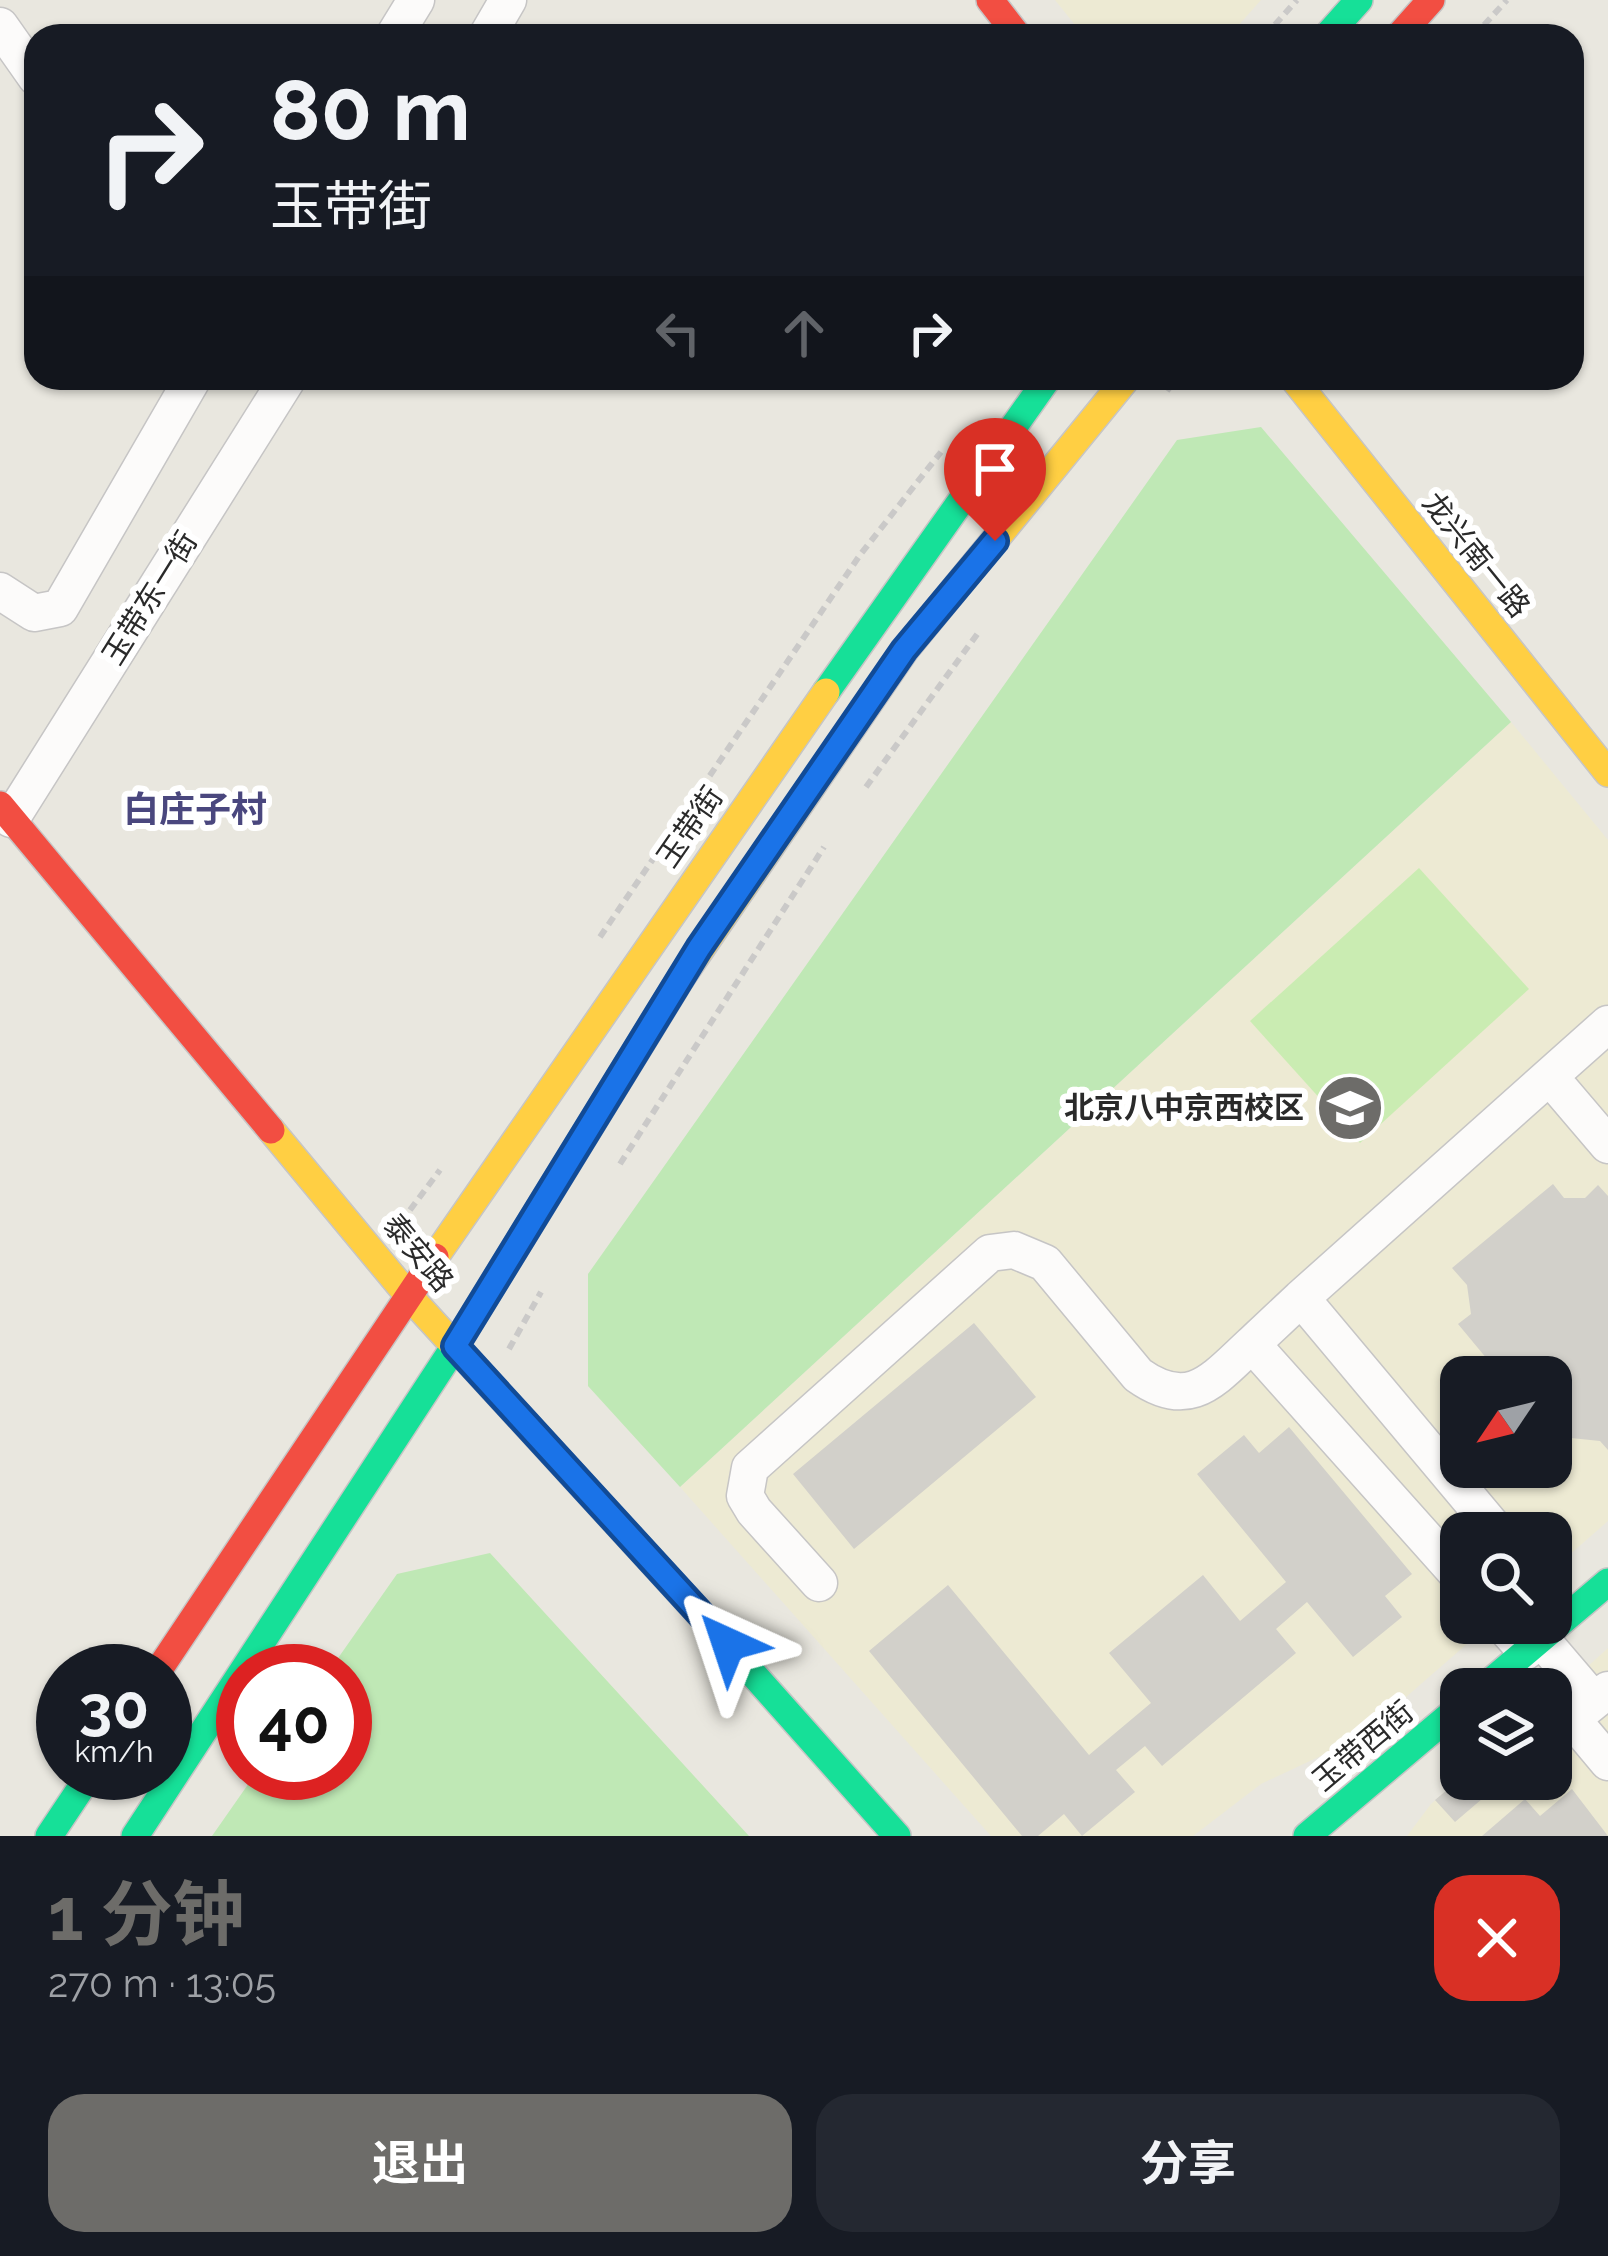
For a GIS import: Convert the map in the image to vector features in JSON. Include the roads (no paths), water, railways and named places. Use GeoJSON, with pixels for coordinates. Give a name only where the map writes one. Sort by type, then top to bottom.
{"type":"FeatureCollection","features":[{"type":"Feature","properties":{"kind":"main road"},"geometry":{"type":"LineString","coordinates":[[990,0],[1009,24]]}},
{"type":"Feature","properties":{"kind":"main road"},"geometry":{"type":"LineString","coordinates":[[1338,24],[1359,0]]}},
{"type":"Feature","properties":{"kind":"main road"},"geometry":{"type":"LineString","coordinates":[[1410,24],[1431,0]]}},
{"type":"Feature","properties":{"kind":"main road","name":"玉带街"},"geometry":{"type":"LineString","coordinates":[[413,1330],[527,1126],[716,846],[1039,390]]}},
{"type":"Feature","properties":{"kind":"main road"},"geometry":{"type":"LineString","coordinates":[[178,1644],[699,948],[904,650],[1119,390]]}},
{"type":"Feature","properties":{"kind":"main road","name":"龙兴南一路"},"geometry":{"type":"LineString","coordinates":[[1303,390],[1608,773]]}},
{"type":"Feature","properties":{"kind":"main road"},"geometry":{"type":"LineString","coordinates":[[4,824],[120,992]]}},
{"type":"Feature","properties":{"kind":"main road","name":"泰安路"},"geometry":{"type":"LineString","coordinates":[[4,824],[376,1256],[413,1330],[459,1394]]}},
{"type":"Feature","properties":{"kind":"main road"},"geometry":{"type":"LineString","coordinates":[[135,1836],[413,1330]]}},
{"type":"Feature","properties":{"kind":"main road","name":"泰安路"},"geometry":{"type":"LineString","coordinates":[[413,1330],[488,1382],[897,1836]]}},
{"type":"Feature","properties":{"kind":"main road"},"geometry":{"type":"LineString","coordinates":[[1572,1608],[1608,1582]]}},
{"type":"Feature","properties":{"kind":"main road"},"geometry":{"type":"LineString","coordinates":[[1503,1668],[1528,1644]]}},
{"type":"Feature","properties":{"kind":"main road","name":"玉带西街"},"geometry":{"type":"LineString","coordinates":[[1307,1836],[1440,1724]]}},
{"type":"Feature","properties":{"kind":"main road"},"geometry":{"type":"LineString","coordinates":[[49,1836],[73,1800]]}},
{"type":"Feature","properties":{"kind":"street"},"geometry":{"type":"LineString","coordinates":[[0,26],[24,60]]}},
{"type":"Feature","properties":{"kind":"street"},"geometry":{"type":"LineString","coordinates":[[0,591],[34,613],[60,608],[186,390]]}},
{"type":"Feature","properties":{"kind":"street","name":"玉带东一街"},"geometry":{"type":"LineString","coordinates":[[4,824],[280,390]]}},
{"type":"Feature","properties":{"kind":"street"},"geometry":{"type":"LineString","coordinates":[[819,1583],[745,1496],[750,1468],[990,1253],[1014,1250],[1045,1264],[1138,1375],[1155,1387],[1179,1393],[1207,1386],[1608,1024]]}},
{"type":"Feature","properties":{"kind":"street"},"geometry":{"type":"LineString","coordinates":[[1550,1077],[1608,1145]]}},
{"type":"Feature","properties":{"kind":"street"},"geometry":{"type":"LineString","coordinates":[[1301,1298],[1480,1512]]}},
{"type":"Feature","properties":{"kind":"street"},"geometry":{"type":"LineString","coordinates":[[1252,1344],[1440,1554]]}},
{"type":"Feature","properties":{"kind":"street"},"geometry":{"type":"LineString","coordinates":[[1561,1644],[1601,1695],[1572,1719],[1608,1762]]}},
{"type":"Feature","properties":{"kind":"place","name":"北京八中京西校区"},"geometry":{"type":"Point","coordinates":[1350,1108]}},
{"type":"Feature","properties":{"kind":"district","name":"白庄子村"},"geometry":{"type":"Point","coordinates":[195,809]}}]}
